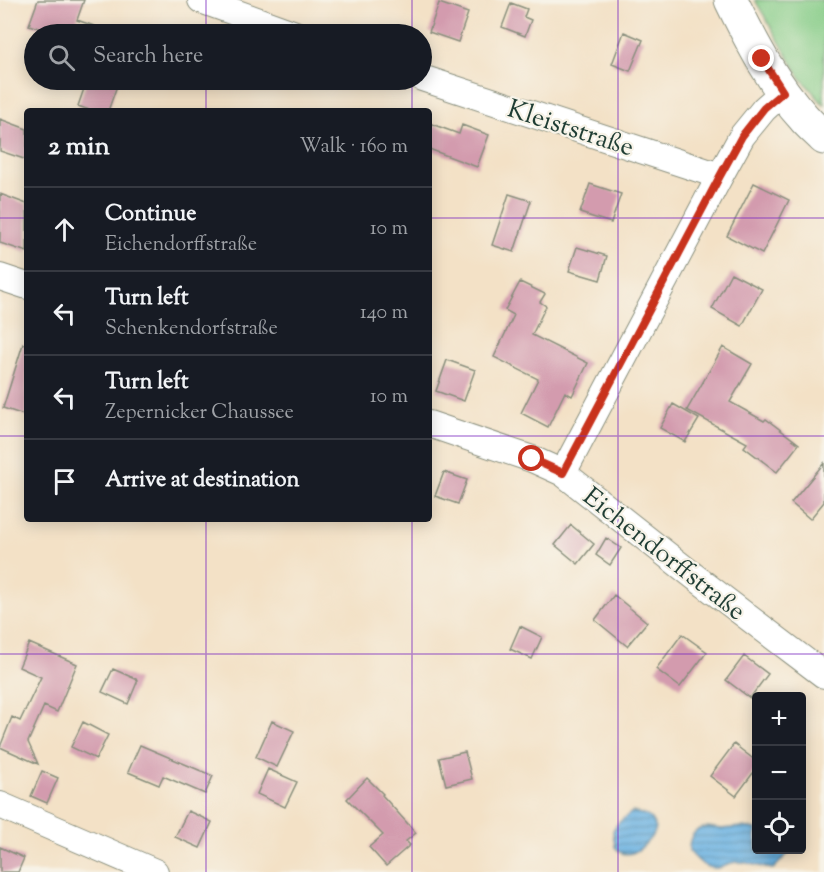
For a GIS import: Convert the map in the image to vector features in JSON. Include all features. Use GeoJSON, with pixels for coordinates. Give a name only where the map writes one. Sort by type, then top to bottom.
{"type":"FeatureCollection","features":[{"type":"Feature","properties":{"kind":"main road"},"geometry":{"type":"LineString","coordinates":[[731,0],[762,59],[783,92],[824,138]]}},
{"type":"Feature","properties":{"kind":"street"},"geometry":{"type":"LineString","coordinates":[[201,0],[267,24]]}},
{"type":"Feature","properties":{"kind":"street","name":"Kleiststraße"},"geometry":{"type":"LineString","coordinates":[[432,81],[720,176]]}},
{"type":"Feature","properties":{"kind":"street"},"geometry":{"type":"LineString","coordinates":[[563,473],[720,176],[748,128],[764,108],[783,92]]}},
{"type":"Feature","properties":{"kind":"street"},"geometry":{"type":"LineString","coordinates":[[0,277],[24,285]]}},
{"type":"Feature","properties":{"kind":"street","name":"Eichendorffstraße"},"geometry":{"type":"LineString","coordinates":[[432,425],[532,459],[563,473],[824,675]]}},
{"type":"Feature","properties":{"kind":"street"},"geometry":{"type":"LineString","coordinates":[[0,805],[155,872]]}},
{"type":"Feature","properties":{"kind":"green space"},"geometry":{"type":"Polygon","coordinates":[[[755,0],[824,0],[824,105],[800,77],[755,0]]]}},
{"type":"Feature","properties":{"kind":"water"},"geometry":{"type":"Polygon","coordinates":[[[632,812],[650,818],[656,829],[651,838],[638,850],[627,854],[615,847],[613,831],[618,823],[632,812]]]}},
{"type":"Feature","properties":{"kind":"water"},"geometry":{"type":"Polygon","coordinates":[[[708,827],[752,828],[752,854],[788,854],[773,869],[739,862],[716,868],[707,867],[689,851],[693,834],[708,827]]]}},
{"type":"Feature","properties":{"kind":"building"},"geometry":{"type":"Polygon","coordinates":[[[38,0],[84,0],[77,20],[88,24],[29,24],[38,0]]]}},
{"type":"Feature","properties":{"kind":"building"},"geometry":{"type":"Polygon","coordinates":[[[439,3],[468,13],[458,42],[432,33],[432,24],[439,3]]]}},
{"type":"Feature","properties":{"kind":"building"},"geometry":{"type":"Polygon","coordinates":[[[511,3],[527,9],[524,17],[531,20],[525,36],[502,27],[511,3]]]}},
{"type":"Feature","properties":{"kind":"building"},"geometry":{"type":"Polygon","coordinates":[[[624,32],[643,40],[630,71],[612,64],[624,32]]]}},
{"type":"Feature","properties":{"kind":"building"},"geometry":{"type":"Polygon","coordinates":[[[84,90],[115,90],[109,108],[78,106],[84,90]]]}},
{"type":"Feature","properties":{"kind":"building"},"geometry":{"type":"Polygon","coordinates":[[[0,119],[24,128],[24,159],[0,151],[0,119]]]}},
{"type":"Feature","properties":{"kind":"building"},"geometry":{"type":"Polygon","coordinates":[[[432,124],[459,134],[462,125],[489,135],[477,167],[432,150],[432,124]]]}},
{"type":"Feature","properties":{"kind":"building"},"geometry":{"type":"Polygon","coordinates":[[[754,183],[789,200],[762,254],[727,236],[754,183]]]}},
{"type":"Feature","properties":{"kind":"building"},"geometry":{"type":"Polygon","coordinates":[[[590,184],[621,194],[611,223],[580,213],[590,184]]]}},
{"type":"Feature","properties":{"kind":"building"},"geometry":{"type":"Polygon","coordinates":[[[0,194],[24,203],[24,251],[0,243],[0,194]]]}},
{"type":"Feature","properties":{"kind":"building"},"geometry":{"type":"Polygon","coordinates":[[[509,194],[531,201],[514,252],[492,245],[509,194]]]}},
{"type":"Feature","properties":{"kind":"building"},"geometry":{"type":"Polygon","coordinates":[[[577,247],[607,256],[600,280],[569,271],[577,247]]]}},
{"type":"Feature","properties":{"kind":"building"},"geometry":{"type":"Polygon","coordinates":[[[731,273],[762,289],[742,326],[712,309],[731,273]]]}},
{"type":"Feature","properties":{"kind":"building"},"geometry":{"type":"Polygon","coordinates":[[[520,282],[545,294],[540,302],[546,306],[532,335],[588,363],[572,396],[565,392],[548,427],[521,413],[538,379],[494,357],[514,315],[505,310],[520,282]]]}},
{"type":"Feature","properties":{"kind":"building"},"geometry":{"type":"Polygon","coordinates":[[[23,344],[24,344],[24,415],[3,408],[23,344]]]}},
{"type":"Feature","properties":{"kind":"building"},"geometry":{"type":"Polygon","coordinates":[[[723,347],[752,364],[730,402],[764,421],[766,419],[799,444],[777,472],[744,447],[747,443],[687,410],[723,347]]]}},
{"type":"Feature","properties":{"kind":"building"},"geometry":{"type":"Polygon","coordinates":[[[447,360],[475,370],[464,401],[436,391],[447,360]]]}},
{"type":"Feature","properties":{"kind":"building"},"geometry":{"type":"Polygon","coordinates":[[[673,404],[699,419],[685,442],[660,428],[673,404]]]}},
{"type":"Feature","properties":{"kind":"building"},"geometry":{"type":"Polygon","coordinates":[[[824,463],[824,502],[810,519],[791,503],[824,463]]]}},
{"type":"Feature","properties":{"kind":"building"},"geometry":{"type":"Polygon","coordinates":[[[444,472],[467,480],[458,504],[435,496],[444,472]]]}},
{"type":"Feature","properties":{"kind":"building"},"geometry":{"type":"Polygon","coordinates":[[[571,525],[594,544],[578,564],[555,545],[571,525]]]}},
{"type":"Feature","properties":{"kind":"building"},"geometry":{"type":"Polygon","coordinates":[[[606,538],[621,548],[610,565],[596,555],[606,538]]]}},
{"type":"Feature","properties":{"kind":"building"},"geometry":{"type":"Polygon","coordinates":[[[614,595],[647,622],[627,646],[595,620],[614,595]]]}},
{"type":"Feature","properties":{"kind":"building"},"geometry":{"type":"Polygon","coordinates":[[[520,626],[542,637],[532,659],[510,649],[520,626]]]}},
{"type":"Feature","properties":{"kind":"building"},"geometry":{"type":"Polygon","coordinates":[[[682,634],[707,652],[680,687],[656,669],[682,634]]]}},
{"type":"Feature","properties":{"kind":"building"},"geometry":{"type":"Polygon","coordinates":[[[29,643],[77,664],[57,712],[44,706],[28,742],[38,764],[0,747],[12,717],[20,721],[41,677],[19,667],[29,643]]]}},
{"type":"Feature","properties":{"kind":"building"},"geometry":{"type":"Polygon","coordinates":[[[744,656],[768,674],[754,692],[752,692],[750,698],[726,680],[744,656]]]}},
{"type":"Feature","properties":{"kind":"building"},"geometry":{"type":"Polygon","coordinates":[[[113,669],[138,680],[128,704],[102,692],[113,669]]]}},
{"type":"Feature","properties":{"kind":"building"},"geometry":{"type":"Polygon","coordinates":[[[272,721],[294,731],[277,767],[256,757],[272,721]]]}},
{"type":"Feature","properties":{"kind":"building"},"geometry":{"type":"Polygon","coordinates":[[[83,722],[108,735],[96,759],[71,747],[83,722]]]}},
{"type":"Feature","properties":{"kind":"building"},"geometry":{"type":"Polygon","coordinates":[[[734,744],[752,758],[752,774],[736,796],[710,776],[734,744]]]}},
{"type":"Feature","properties":{"kind":"building"},"geometry":{"type":"Polygon","coordinates":[[[140,745],[213,776],[205,794],[163,776],[159,785],[128,772],[140,745]]]}},
{"type":"Feature","properties":{"kind":"building"},"geometry":{"type":"Polygon","coordinates":[[[465,752],[472,779],[446,785],[439,758],[465,752]]]}},
{"type":"Feature","properties":{"kind":"building"},"geometry":{"type":"Polygon","coordinates":[[[268,769],[297,782],[285,807],[257,794],[268,769]]]}},
{"type":"Feature","properties":{"kind":"building"},"geometry":{"type":"Polygon","coordinates":[[[42,771],[58,778],[47,803],[31,796],[42,771]]]}},
{"type":"Feature","properties":{"kind":"building"},"geometry":{"type":"Polygon","coordinates":[[[367,778],[416,833],[406,841],[410,845],[386,866],[369,847],[383,835],[347,799],[367,778]]]}},
{"type":"Feature","properties":{"kind":"building"},"geometry":{"type":"Polygon","coordinates":[[[188,811],[212,822],[200,848],[175,837],[188,811]]]}},
{"type":"Feature","properties":{"kind":"building"},"geometry":{"type":"Polygon","coordinates":[[[0,847],[24,858],[18,872],[0,872],[0,847]]]}},
{"type":"Feature","properties":{"kind":"route"},"geometry":{"type":"LineString","coordinates":[[532,459],[563,473],[742,136],[764,108],[783,92],[762,59]]}}]}
